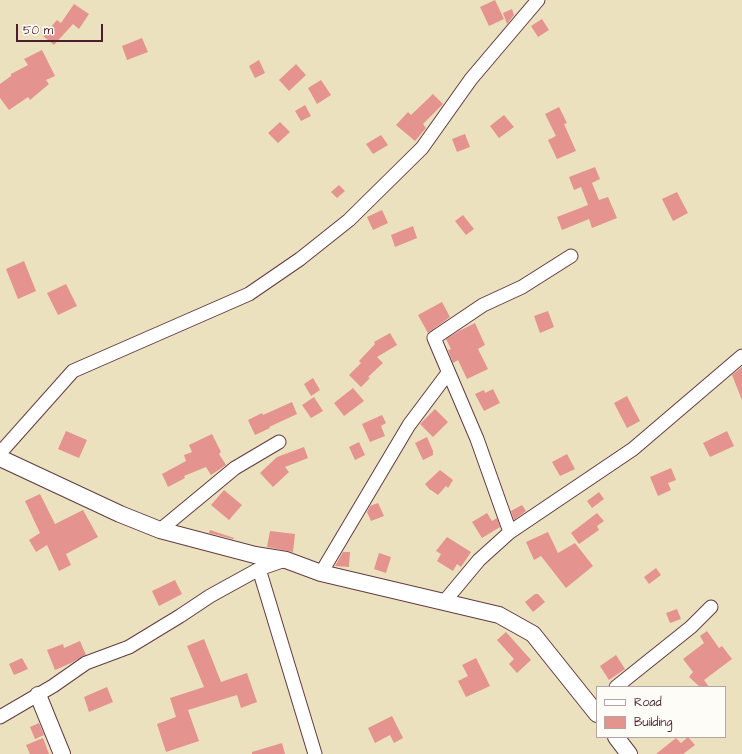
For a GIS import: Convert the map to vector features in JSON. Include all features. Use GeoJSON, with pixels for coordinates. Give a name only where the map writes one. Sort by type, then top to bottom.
{"type":"FeatureCollection","features":[{"type":"Feature","properties":{"kind":"street"},"geometry":{"type":"LineString","coordinates":[[0,453],[73,371],[249,294],[300,259],[349,220],[422,148],[471,79],[538,0]]}},
{"type":"Feature","properties":{"kind":"street"},"geometry":{"type":"LineString","coordinates":[[510,532],[477,439],[434,338],[483,305],[522,287],[571,256]]}},
{"type":"Feature","properties":{"kind":"street"},"geometry":{"type":"LineString","coordinates":[[444,602],[479,560],[510,532],[633,449],[742,356]]}},
{"type":"Feature","properties":{"kind":"street"},"geometry":{"type":"LineString","coordinates":[[321,572],[409,425],[448,373]]}},
{"type":"Feature","properties":{"kind":"street"},"geometry":{"type":"LineString","coordinates":[[160,530],[235,468],[279,442]]}},
{"type":"Feature","properties":{"kind":"street"},"geometry":{"type":"LineString","coordinates":[[0,458],[160,530],[255,555],[286,560],[321,572],[499,615],[533,634],[595,708]]}},
{"type":"Feature","properties":{"kind":"street"},"geometry":{"type":"LineString","coordinates":[[0,717],[38,695],[86,663],[129,647],[210,596],[259,569],[286,560]]}},
{"type":"Feature","properties":{"kind":"street"},"geometry":{"type":"LineString","coordinates":[[259,569],[315,754]]}},
{"type":"Feature","properties":{"kind":"street"},"geometry":{"type":"LineString","coordinates":[[617,686],[691,627],[711,607]]}},
{"type":"Feature","properties":{"kind":"street"},"geometry":{"type":"LineString","coordinates":[[38,695],[62,754]]}},
{"type":"Feature","properties":{"kind":"street"},"geometry":{"type":"LineString","coordinates":[[617,738],[629,754]]}},
{"type":"Feature","properties":{"kind":"building"},"geometry":{"type":"Polygon","coordinates":[[[495,0],[504,19],[489,26],[480,7],[495,0]]]}},
{"type":"Feature","properties":{"kind":"building"},"geometry":{"type":"Polygon","coordinates":[[[74,4],[89,14],[79,29],[73,24],[54,45],[43,36],[57,20],[61,23],[74,4]]]}},
{"type":"Feature","properties":{"kind":"building"},"geometry":{"type":"Polygon","coordinates":[[[512,9],[514,15],[507,24],[503,13],[512,9]]]}},
{"type":"Feature","properties":{"kind":"building"},"geometry":{"type":"Polygon","coordinates":[[[542,19],[549,30],[538,37],[531,26],[542,19]]]}},
{"type":"Feature","properties":{"kind":"building"},"geometry":{"type":"Polygon","coordinates":[[[142,38],[148,52],[127,60],[122,46],[142,38]]]}},
{"type":"Feature","properties":{"kind":"building"},"geometry":{"type":"Polygon","coordinates":[[[42,50],[55,76],[46,80],[49,84],[30,100],[28,97],[9,110],[0,98],[0,84],[11,76],[11,74],[28,65],[24,59],[42,50]]]}},
{"type":"Feature","properties":{"kind":"building"},"geometry":{"type":"Polygon","coordinates":[[[259,60],[265,73],[255,78],[249,66],[259,60]]]}},
{"type":"Feature","properties":{"kind":"building"},"geometry":{"type":"Polygon","coordinates":[[[296,64],[306,75],[289,91],[279,80],[296,64]]]}},
{"type":"Feature","properties":{"kind":"building"},"geometry":{"type":"Polygon","coordinates":[[[321,80],[331,95],[317,104],[308,88],[321,80]]]}},
{"type":"Feature","properties":{"kind":"building"},"geometry":{"type":"Polygon","coordinates":[[[433,94],[443,104],[423,124],[426,128],[415,141],[396,125],[408,112],[411,115],[433,94]]]}},
{"type":"Feature","properties":{"kind":"building"},"geometry":{"type":"Polygon","coordinates":[[[305,105],[311,116],[301,121],[295,111],[305,105]]]}},
{"type":"Feature","properties":{"kind":"building"},"geometry":{"type":"Polygon","coordinates":[[[559,107],[567,123],[564,124],[576,151],[557,159],[548,140],[556,136],[545,114],[559,107]]]}},
{"type":"Feature","properties":{"kind":"building"},"geometry":{"type":"Polygon","coordinates":[[[504,115],[514,127],[499,138],[490,126],[504,115]]]}},
{"type":"Feature","properties":{"kind":"building"},"geometry":{"type":"Polygon","coordinates":[[[280,122],[290,132],[278,143],[268,133],[280,122]]]}},
{"type":"Feature","properties":{"kind":"building"},"geometry":{"type":"Polygon","coordinates":[[[465,134],[470,147],[457,152],[452,139],[465,134]]]}},
{"type":"Feature","properties":{"kind":"building"},"geometry":{"type":"Polygon","coordinates":[[[381,135],[388,145],[373,154],[366,144],[381,135]]]}},
{"type":"Feature","properties":{"kind":"building"},"geometry":{"type":"Polygon","coordinates":[[[595,167],[600,179],[592,183],[599,200],[608,197],[617,218],[592,228],[589,219],[562,230],[557,217],[588,205],[581,187],[574,190],[569,177],[595,167]]]}},
{"type":"Feature","properties":{"kind":"building"},"geometry":{"type":"Polygon","coordinates":[[[339,185],[345,191],[337,198],[331,192],[339,185]]]}},
{"type":"Feature","properties":{"kind":"building"},"geometry":{"type":"Polygon","coordinates":[[[677,192],[688,213],[673,221],[662,199],[677,192]]]}},
{"type":"Feature","properties":{"kind":"building"},"geometry":{"type":"Polygon","coordinates":[[[382,210],[388,223],[373,230],[367,217],[382,210]]]}},
{"type":"Feature","properties":{"kind":"building"},"geometry":{"type":"Polygon","coordinates":[[[463,215],[474,229],[466,235],[455,221],[463,215]]]}},
{"type":"Feature","properties":{"kind":"building"},"geometry":{"type":"Polygon","coordinates":[[[413,226],[417,238],[395,247],[391,235],[413,226]]]}},
{"type":"Feature","properties":{"kind":"building"},"geometry":{"type":"Polygon","coordinates":[[[24,261],[36,291],[18,299],[6,269],[24,261]]]}},
{"type":"Feature","properties":{"kind":"building"},"geometry":{"type":"Polygon","coordinates":[[[66,284],[77,306],[58,315],[47,293],[66,284]]]}},
{"type":"Feature","properties":{"kind":"building"},"geometry":{"type":"Polygon","coordinates":[[[442,302],[450,317],[428,333],[418,315],[442,302]]]}},
{"type":"Feature","properties":{"kind":"building"},"geometry":{"type":"Polygon","coordinates":[[[548,311],[554,327],[540,333],[534,316],[548,311]]]}},
{"type":"Feature","properties":{"kind":"building"},"geometry":{"type":"Polygon","coordinates":[[[475,323],[485,345],[478,349],[488,369],[467,379],[458,360],[453,363],[448,350],[451,349],[446,339],[475,323]]]}},
{"type":"Feature","properties":{"kind":"building"},"geometry":{"type":"Polygon","coordinates":[[[390,333],[397,345],[377,357],[383,363],[368,377],[370,378],[361,387],[349,375],[361,363],[359,361],[375,344],[374,342],[390,333]]]}},
{"type":"Feature","properties":{"kind":"building"},"geometry":{"type":"Polygon","coordinates":[[[742,367],[742,400],[732,375],[742,367]]]}},
{"type":"Feature","properties":{"kind":"building"},"geometry":{"type":"Polygon","coordinates":[[[313,378],[320,390],[311,396],[304,384],[313,378]]]}},
{"type":"Feature","properties":{"kind":"building"},"geometry":{"type":"Polygon","coordinates":[[[353,388],[364,401],[344,416],[334,403],[353,388]]]}},
{"type":"Feature","properties":{"kind":"building"},"geometry":{"type":"Polygon","coordinates":[[[493,389],[500,403],[484,411],[475,394],[484,390],[485,393],[493,389]]]}},
{"type":"Feature","properties":{"kind":"building"},"geometry":{"type":"Polygon","coordinates":[[[627,396],[640,421],[627,428],[614,403],[627,396]]]}},
{"type":"Feature","properties":{"kind":"building"},"geometry":{"type":"Polygon","coordinates":[[[314,397],[323,411],[311,418],[302,405],[314,397]]]}},
{"type":"Feature","properties":{"kind":"building"},"geometry":{"type":"Polygon","coordinates":[[[292,402],[297,414],[255,435],[248,420],[292,402]]]}},
{"type":"Feature","properties":{"kind":"building"},"geometry":{"type":"Polygon","coordinates":[[[435,409],[448,422],[433,437],[420,424],[435,409]]]}},
{"type":"Feature","properties":{"kind":"building"},"geometry":{"type":"Polygon","coordinates":[[[382,415],[386,423],[381,426],[385,436],[370,442],[362,424],[382,415]]]}},
{"type":"Feature","properties":{"kind":"building"},"geometry":{"type":"Polygon","coordinates":[[[66,431],[87,440],[79,458],[58,449],[66,431]]]}},
{"type":"Feature","properties":{"kind":"building"},"geometry":{"type":"Polygon","coordinates":[[[727,431],[734,446],[710,457],[703,443],[727,431]]]}},
{"type":"Feature","properties":{"kind":"building"},"geometry":{"type":"Polygon","coordinates":[[[212,434],[221,452],[219,454],[226,465],[211,475],[206,467],[184,476],[185,478],[168,487],[162,474],[186,461],[184,455],[192,452],[189,445],[212,434]]]}},
{"type":"Feature","properties":{"kind":"building"},"geometry":{"type":"Polygon","coordinates":[[[427,437],[433,451],[433,455],[423,460],[415,443],[427,437]]]}},
{"type":"Feature","properties":{"kind":"building"},"geometry":{"type":"Polygon","coordinates":[[[359,442],[365,455],[355,460],[349,447],[359,442]]]}},
{"type":"Feature","properties":{"kind":"building"},"geometry":{"type":"Polygon","coordinates":[[[304,447],[308,458],[285,467],[289,472],[273,487],[260,473],[277,457],[304,447]]]}},
{"type":"Feature","properties":{"kind":"building"},"geometry":{"type":"Polygon","coordinates":[[[567,454],[575,469],[560,476],[552,462],[567,454]]]}},
{"type":"Feature","properties":{"kind":"building"},"geometry":{"type":"Polygon","coordinates":[[[671,468],[676,480],[668,483],[671,490],[658,496],[650,477],[671,468]]]}},
{"type":"Feature","properties":{"kind":"building"},"geometry":{"type":"Polygon","coordinates":[[[440,470],[453,480],[448,488],[446,486],[438,495],[430,490],[425,484],[440,470]]]}},
{"type":"Feature","properties":{"kind":"building"},"geometry":{"type":"Polygon","coordinates":[[[224,490],[242,505],[229,520],[211,505],[224,490]]]}},
{"type":"Feature","properties":{"kind":"building"},"geometry":{"type":"Polygon","coordinates":[[[599,492],[604,499],[592,508],[587,501],[599,492]]]}},
{"type":"Feature","properties":{"kind":"building"},"geometry":{"type":"Polygon","coordinates":[[[40,494],[55,524],[83,510],[98,537],[66,554],[71,565],[59,571],[47,545],[36,552],[29,540],[40,533],[25,501],[40,494]]]}},
{"type":"Feature","properties":{"kind":"building"},"geometry":{"type":"Polygon","coordinates":[[[378,503],[384,516],[371,521],[367,512],[370,506],[378,503]]]}},
{"type":"Feature","properties":{"kind":"building"},"geometry":{"type":"Polygon","coordinates":[[[522,505],[526,511],[514,520],[511,511],[522,505]]]}},
{"type":"Feature","properties":{"kind":"building"},"geometry":{"type":"Polygon","coordinates":[[[487,513],[492,521],[497,518],[500,527],[482,538],[472,522],[487,513]]]}},
{"type":"Feature","properties":{"kind":"building"},"geometry":{"type":"Polygon","coordinates":[[[597,513],[604,521],[597,526],[599,530],[579,544],[571,533],[597,513]]]}},
{"type":"Feature","properties":{"kind":"building"},"geometry":{"type":"Polygon","coordinates":[[[210,530],[234,538],[209,533],[210,530]]]}},
{"type":"Feature","properties":{"kind":"building"},"geometry":{"type":"Polygon","coordinates":[[[270,531],[295,534],[293,552],[267,547],[270,531]]]}},
{"type":"Feature","properties":{"kind":"building"},"geometry":{"type":"Polygon","coordinates":[[[548,532],[558,553],[575,543],[593,566],[566,588],[541,556],[534,560],[526,542],[548,532]]]}},
{"type":"Feature","properties":{"kind":"building"},"geometry":{"type":"Polygon","coordinates":[[[447,537],[471,552],[461,567],[457,564],[453,571],[437,561],[441,554],[436,551],[447,537]]]}},
{"type":"Feature","properties":{"kind":"building"},"geometry":{"type":"Polygon","coordinates":[[[343,552],[350,552],[349,567],[335,566],[343,552]]]}},
{"type":"Feature","properties":{"kind":"building"},"geometry":{"type":"Polygon","coordinates":[[[379,553],[391,557],[386,573],[374,569],[379,553]]]}},
{"type":"Feature","properties":{"kind":"building"},"geometry":{"type":"Polygon","coordinates":[[[656,568],[661,575],[649,584],[644,577],[656,568]]]}},
{"type":"Feature","properties":{"kind":"building"},"geometry":{"type":"Polygon","coordinates":[[[175,580],[182,594],[159,606],[152,591],[175,580]]]}},
{"type":"Feature","properties":{"kind":"building"},"geometry":{"type":"Polygon","coordinates":[[[535,594],[538,594],[545,602],[533,612],[525,602],[535,594]]]}},
{"type":"Feature","properties":{"kind":"building"},"geometry":{"type":"Polygon","coordinates":[[[677,609],[681,619],[670,623],[666,613],[677,609]]]}},
{"type":"Feature","properties":{"kind":"building"},"geometry":{"type":"Polygon","coordinates":[[[707,631],[719,648],[722,646],[732,659],[704,680],[708,686],[699,686],[689,677],[693,672],[683,659],[704,643],[700,636],[707,631]]]}},
{"type":"Feature","properties":{"kind":"building"},"geometry":{"type":"Polygon","coordinates":[[[506,632],[531,660],[517,673],[509,664],[514,659],[497,640],[506,632]]]}},
{"type":"Feature","properties":{"kind":"building"},"geometry":{"type":"Polygon","coordinates":[[[204,639],[221,682],[247,673],[257,702],[241,708],[237,695],[188,710],[199,741],[166,752],[157,724],[176,717],[170,698],[204,687],[187,646],[204,639]]]}},
{"type":"Feature","properties":{"kind":"building"},"geometry":{"type":"Polygon","coordinates":[[[80,641],[86,655],[55,670],[47,650],[63,644],[64,648],[80,641]]]}},
{"type":"Feature","properties":{"kind":"building"},"geometry":{"type":"Polygon","coordinates":[[[616,655],[625,669],[609,680],[600,666],[616,655]]]}},
{"type":"Feature","properties":{"kind":"building"},"geometry":{"type":"Polygon","coordinates":[[[22,658],[28,669],[14,675],[9,664],[22,658]]]}},
{"type":"Feature","properties":{"kind":"building"},"geometry":{"type":"Polygon","coordinates":[[[476,658],[490,686],[466,697],[458,681],[468,676],[462,665],[476,658]]]}},
{"type":"Feature","properties":{"kind":"building"},"geometry":{"type":"Polygon","coordinates":[[[107,687],[113,702],[89,712],[84,697],[107,687]]]}},
{"type":"Feature","properties":{"kind":"building"},"geometry":{"type":"Polygon","coordinates":[[[392,716],[403,738],[394,743],[390,735],[375,743],[368,728],[392,716]]]}},
{"type":"Feature","properties":{"kind":"building"},"geometry":{"type":"Polygon","coordinates":[[[39,723],[44,735],[35,739],[30,727],[39,723]]]}},
{"type":"Feature","properties":{"kind":"building"},"geometry":{"type":"Polygon","coordinates":[[[43,738],[49,754],[30,754],[26,745],[43,738]]]}},
{"type":"Feature","properties":{"kind":"building"},"geometry":{"type":"Polygon","coordinates":[[[676,738],[681,743],[689,738],[695,745],[683,754],[656,754],[676,738]]]}},
{"type":"Feature","properties":{"kind":"building"},"geometry":{"type":"Polygon","coordinates":[[[282,743],[285,754],[252,754],[252,752],[282,743]]]}}]}
